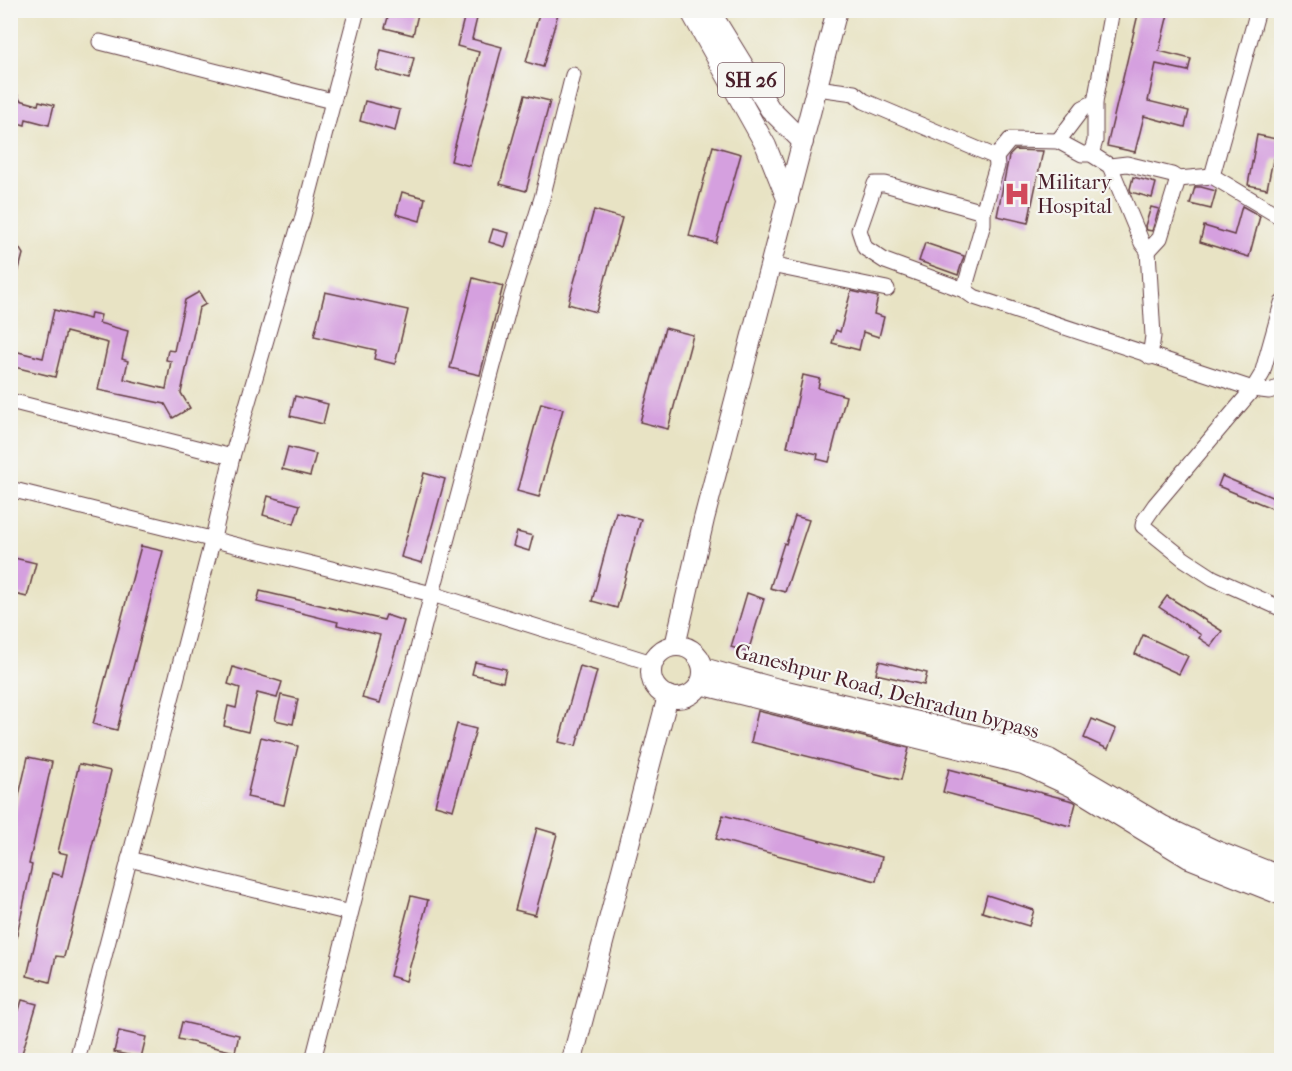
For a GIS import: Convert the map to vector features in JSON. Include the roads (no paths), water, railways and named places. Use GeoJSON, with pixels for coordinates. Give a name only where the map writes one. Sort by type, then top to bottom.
{"type":"FeatureCollection","features":[{"type":"Feature","properties":{"kind":"main road"},"geometry":{"type":"LineString","coordinates":[[690,10],[766,146],[788,201]]}},
{"type":"Feature","properties":{"kind":"main road","name":"SH 26"},"geometry":{"type":"LineString","coordinates":[[710,10],[770,109],[803,142]]}},
{"type":"Feature","properties":{"kind":"main road"},"geometry":{"type":"LineString","coordinates":[[675,646],[704,519],[837,10]]}},
{"type":"Feature","properties":{"kind":"main road"},"geometry":{"type":"LineString","coordinates":[[675,646],[689,648],[696,653],[702,676],[688,696],[680,698],[668,696],[656,688],[651,671],[652,663],[663,649],[675,646]]}},
{"type":"Feature","properties":{"kind":"main road"},"geometry":{"type":"LineString","coordinates":[[702,676],[1023,764],[1073,787],[1189,858],[1281,895]]}},
{"type":"Feature","properties":{"kind":"main road","name":"Ganeshpur Road, Dehradun bypass"},"geometry":{"type":"LineString","coordinates":[[702,676],[778,689],[999,741],[1049,759],[1163,826],[1281,877]]}},
{"type":"Feature","properties":{"kind":"main road"},"geometry":{"type":"LineString","coordinates":[[572,1060],[668,696]]}},
{"type":"Feature","properties":{"kind":"street"},"geometry":{"type":"LineString","coordinates":[[77,1060],[232,457],[301,224],[357,10]]}},
{"type":"Feature","properties":{"kind":"street"},"geometry":{"type":"LineString","coordinates":[[1091,154],[1095,141],[1095,102],[1112,10]]}},
{"type":"Feature","properties":{"kind":"street"},"geometry":{"type":"LineString","coordinates":[[1212,176],[1258,10]]}},
{"type":"Feature","properties":{"kind":"street"},"geometry":{"type":"LineString","coordinates":[[100,42],[332,101]]}},
{"type":"Feature","properties":{"kind":"street"},"geometry":{"type":"LineString","coordinates":[[313,1060],[432,594],[512,294],[542,198],[573,75]]}},
{"type":"Feature","properties":{"kind":"street"},"geometry":{"type":"LineString","coordinates":[[817,88],[854,93],[864,101],[996,157]]}},
{"type":"Feature","properties":{"kind":"street"},"geometry":{"type":"LineString","coordinates":[[1058,141],[1083,108],[1095,102]]}},
{"type":"Feature","properties":{"kind":"street"},"geometry":{"type":"LineString","coordinates":[[964,290],[997,166],[996,157],[1010,140],[1058,141],[1082,154],[1091,154],[1110,166],[1142,243],[1148,250],[1153,336],[1150,357]]}},
{"type":"Feature","properties":{"kind":"street"},"geometry":{"type":"LineString","coordinates":[[1110,166],[1127,164],[1179,178],[1212,176],[1281,218]]}},
{"type":"Feature","properties":{"kind":"street"},"geometry":{"type":"LineString","coordinates":[[1148,250],[1160,238],[1179,178]]}},
{"type":"Feature","properties":{"kind":"street"},"geometry":{"type":"LineString","coordinates":[[983,212],[885,184],[875,184],[860,230],[865,248],[885,261],[964,290],[974,297],[1150,357],[1253,389],[1269,391],[1281,387]]}},
{"type":"Feature","properties":{"kind":"street"},"geometry":{"type":"LineString","coordinates":[[771,265],[887,289]]}},
{"type":"Feature","properties":{"kind":"street"},"geometry":{"type":"LineString","coordinates":[[1280,608],[1214,578],[1184,559],[1143,525],[1155,505],[1253,389],[1262,374],[1281,303]]}},
{"type":"Feature","properties":{"kind":"street"},"geometry":{"type":"LineString","coordinates":[[10,401],[232,457]]}},
{"type":"Feature","properties":{"kind":"street"},"geometry":{"type":"LineString","coordinates":[[10,489],[432,594],[652,663]]}},
{"type":"Feature","properties":{"kind":"street"},"geometry":{"type":"LineString","coordinates":[[129,859],[350,913]]}},
{"type":"Feature","properties":{"kind":"place","name":"Military Hospital"},"geometry":{"type":"Point","coordinates":[1017,194]}}]}
